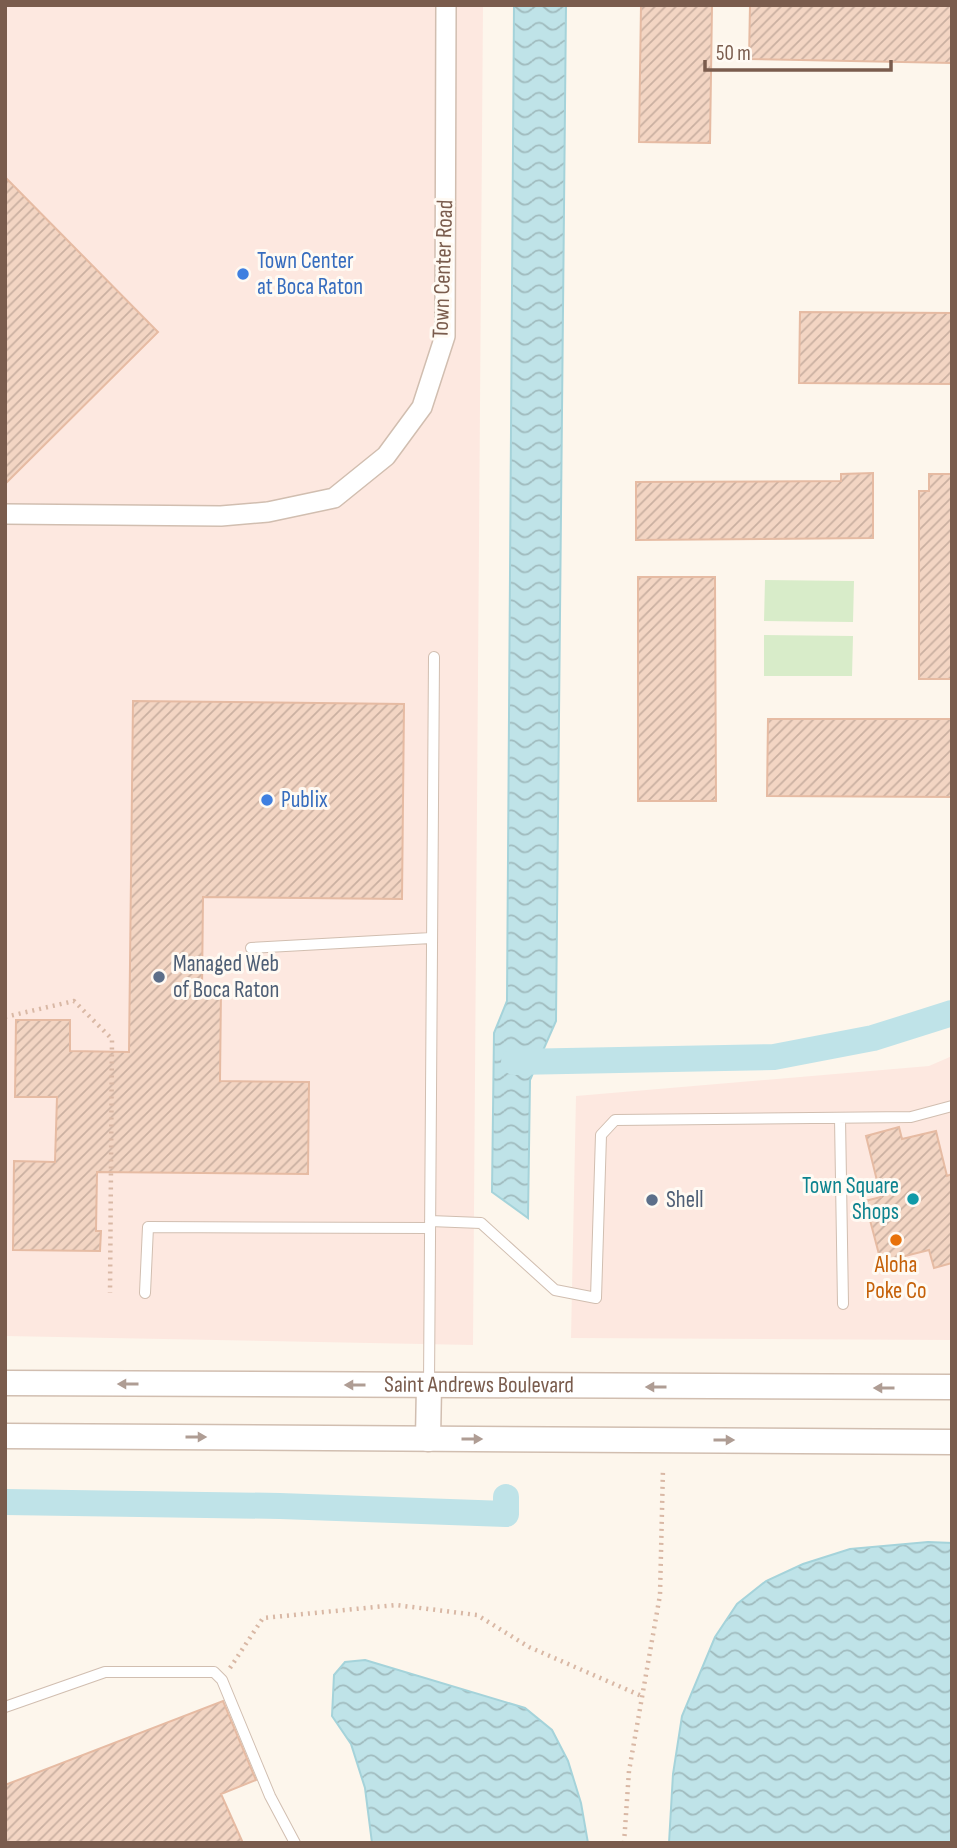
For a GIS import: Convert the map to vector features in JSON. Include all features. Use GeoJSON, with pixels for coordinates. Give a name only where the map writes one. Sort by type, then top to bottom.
{"type":"FeatureCollection","features":[{"type":"Feature","properties":{"kind":"street","name":"Town Center Road"},"geometry":{"type":"LineString","coordinates":[[5,514],[221,516],[268,512],[334,498],[386,456],[422,407],[445,336],[446,5]]}},
{"type":"Feature","properties":{"kind":"street","name":"Saint Andrews Boulevard"},"geometry":{"type":"LineString","coordinates":[[5,1383],[952,1387]]}},
{"type":"Feature","properties":{"kind":"street"},"geometry":{"type":"LineString","coordinates":[[428,1438],[429,1385]]}},
{"type":"Feature","properties":{"kind":"street"},"geometry":{"type":"LineString","coordinates":[[5,1436],[952,1442]]}},
{"type":"Feature","properties":{"kind":"lane"},"geometry":{"type":"LineString","coordinates":[[429,1385],[434,657]]}},
{"type":"Feature","properties":{"kind":"lane"},"geometry":{"type":"LineString","coordinates":[[251,948],[431,938]]}},
{"type":"Feature","properties":{"kind":"lane"},"geometry":{"type":"LineString","coordinates":[[145,1293],[148,1227],[481,1223],[555,1290],[596,1298],[601,1135],[615,1120],[911,1116],[952,1106]]}},
{"type":"Feature","properties":{"kind":"lane"},"geometry":{"type":"LineString","coordinates":[[840,1118],[843,1304]]}},
{"type":"Feature","properties":{"kind":"lane"},"geometry":{"type":"LineString","coordinates":[[5,1707],[105,1672],[214,1672],[222,1680],[270,1796],[295,1843]]}},
{"type":"Feature","properties":{"kind":"path"},"geometry":{"type":"LineString","coordinates":[[5,1017],[74,1001],[112,1039],[110,1293]]}},
{"type":"Feature","properties":{"kind":"path"},"geometry":{"type":"LineString","coordinates":[[624,1843],[629,1771],[660,1595],[663,1468]]}},
{"type":"Feature","properties":{"kind":"path"},"geometry":{"type":"LineString","coordinates":[[222,1680],[263,1618],[396,1605],[477,1615],[529,1647],[644,1697]]}},
{"type":"Feature","properties":{"kind":"shaded area"},"geometry":{"type":"Polygon","coordinates":[[[5,5],[483,5],[473,1345],[5,1336],[5,5]]]}},
{"type":"Feature","properties":{"kind":"shaded area"},"geometry":{"type":"Polygon","coordinates":[[[952,1056],[952,1340],[571,1338],[576,1096],[929,1066],[952,1056]]]}},
{"type":"Feature","properties":{"kind":"green space"},"geometry":{"type":"Polygon","coordinates":[[[765,580],[854,581],[853,622],[764,621],[765,580]]]}},
{"type":"Feature","properties":{"kind":"green space"},"geometry":{"type":"Polygon","coordinates":[[[764,635],[853,636],[852,676],[764,676],[764,635]]]}},
{"type":"Feature","properties":{"kind":"water"},"geometry":{"type":"Polygon","coordinates":[[[514,5],[566,5],[556,1021],[530,1080],[528,1218],[492,1192],[494,1033],[507,1001],[514,5]]]}},
{"type":"Feature","properties":{"kind":"water"},"geometry":{"type":"Polygon","coordinates":[[[928,1542],[952,1543],[952,1843],[669,1843],[673,1774],[682,1716],[715,1637],[737,1604],[766,1581],[803,1564],[850,1549],[928,1542]]]}},
{"type":"Feature","properties":{"kind":"water"},"geometry":{"type":"Polygon","coordinates":[[[365,1660],[525,1708],[552,1730],[568,1761],[581,1803],[588,1843],[372,1843],[365,1788],[351,1744],[332,1716],[334,1675],[345,1662],[365,1660]]]}},
{"type":"Feature","properties":{"kind":"building"},"geometry":{"type":"Polygon","coordinates":[[[641,5],[712,5],[710,143],[639,142],[641,5]]]}},
{"type":"Feature","properties":{"kind":"building"},"geometry":{"type":"Polygon","coordinates":[[[750,5],[952,5],[952,63],[749,59],[750,5]]]}},
{"type":"Feature","properties":{"kind":"building"},"geometry":{"type":"Polygon","coordinates":[[[5,177],[158,332],[5,484],[5,177]]]}},
{"type":"Feature","properties":{"kind":"building"},"geometry":{"type":"Polygon","coordinates":[[[800,312],[952,313],[952,384],[799,383],[800,312]]]}},
{"type":"Feature","properties":{"kind":"building"},"geometry":{"type":"Polygon","coordinates":[[[873,473],[873,538],[636,540],[636,482],[841,481],[841,474],[873,473]]]}},
{"type":"Feature","properties":{"kind":"building"},"geometry":{"type":"Polygon","coordinates":[[[929,474],[952,474],[952,679],[919,679],[919,491],[929,491],[929,474]]]}},
{"type":"Feature","properties":{"kind":"building"},"geometry":{"type":"Polygon","coordinates":[[[638,577],[715,577],[716,801],[638,801],[638,577]]]}},
{"type":"Feature","properties":{"kind":"building"},"geometry":{"type":"Polygon","coordinates":[[[133,701],[404,704],[402,899],[203,897],[202,989],[221,989],[220,1081],[309,1082],[308,1174],[97,1172],[96,1231],[101,1231],[100,1251],[13,1250],[14,1161],[55,1162],[57,1097],[15,1097],[16,1020],[70,1020],[70,1051],[129,1052],[133,701]]]}},
{"type":"Feature","properties":{"kind":"building"},"geometry":{"type":"Polygon","coordinates":[[[768,719],[952,719],[952,797],[767,796],[768,719]]]}},
{"type":"Feature","properties":{"kind":"building","name":"Town Square Shops"},"geometry":{"type":"Polygon","coordinates":[[[899,1127],[902,1139],[936,1131],[947,1176],[952,1174],[952,1263],[934,1268],[929,1250],[881,1262],[865,1201],[881,1197],[866,1136],[899,1127]]]}},
{"type":"Feature","properties":{"kind":"building"},"geometry":{"type":"Polygon","coordinates":[[[223,1701],[256,1780],[221,1794],[243,1843],[5,1843],[5,1785],[223,1701]]]}},
{"type":"Feature","properties":{"kind":"waterway"},"geometry":{"type":"LineString","coordinates":[[514,1062],[774,1057],[873,1038],[952,1013]]}},
{"type":"Feature","properties":{"kind":"waterway"},"geometry":{"type":"LineString","coordinates":[[5,1502],[280,1506],[506,1514],[506,1497]]}},
{"type":"Feature","properties":{"kind":"place","name":"Town Center at Boca Raton"},"geometry":{"type":"Point","coordinates":[243,274]}},
{"type":"Feature","properties":{"kind":"place","name":"Publix"},"geometry":{"type":"Point","coordinates":[267,800]}},
{"type":"Feature","properties":{"kind":"place","name":"Managed Web of Boca Raton"},"geometry":{"type":"Point","coordinates":[159,977]}},
{"type":"Feature","properties":{"kind":"place","name":"Town Square Shops"},"geometry":{"type":"Point","coordinates":[913,1199]}},
{"type":"Feature","properties":{"kind":"place","name":"Shell"},"geometry":{"type":"Point","coordinates":[652,1200]}},
{"type":"Feature","properties":{"kind":"place","name":"Aloha Poke Co"},"geometry":{"type":"Point","coordinates":[896,1240]}}]}
